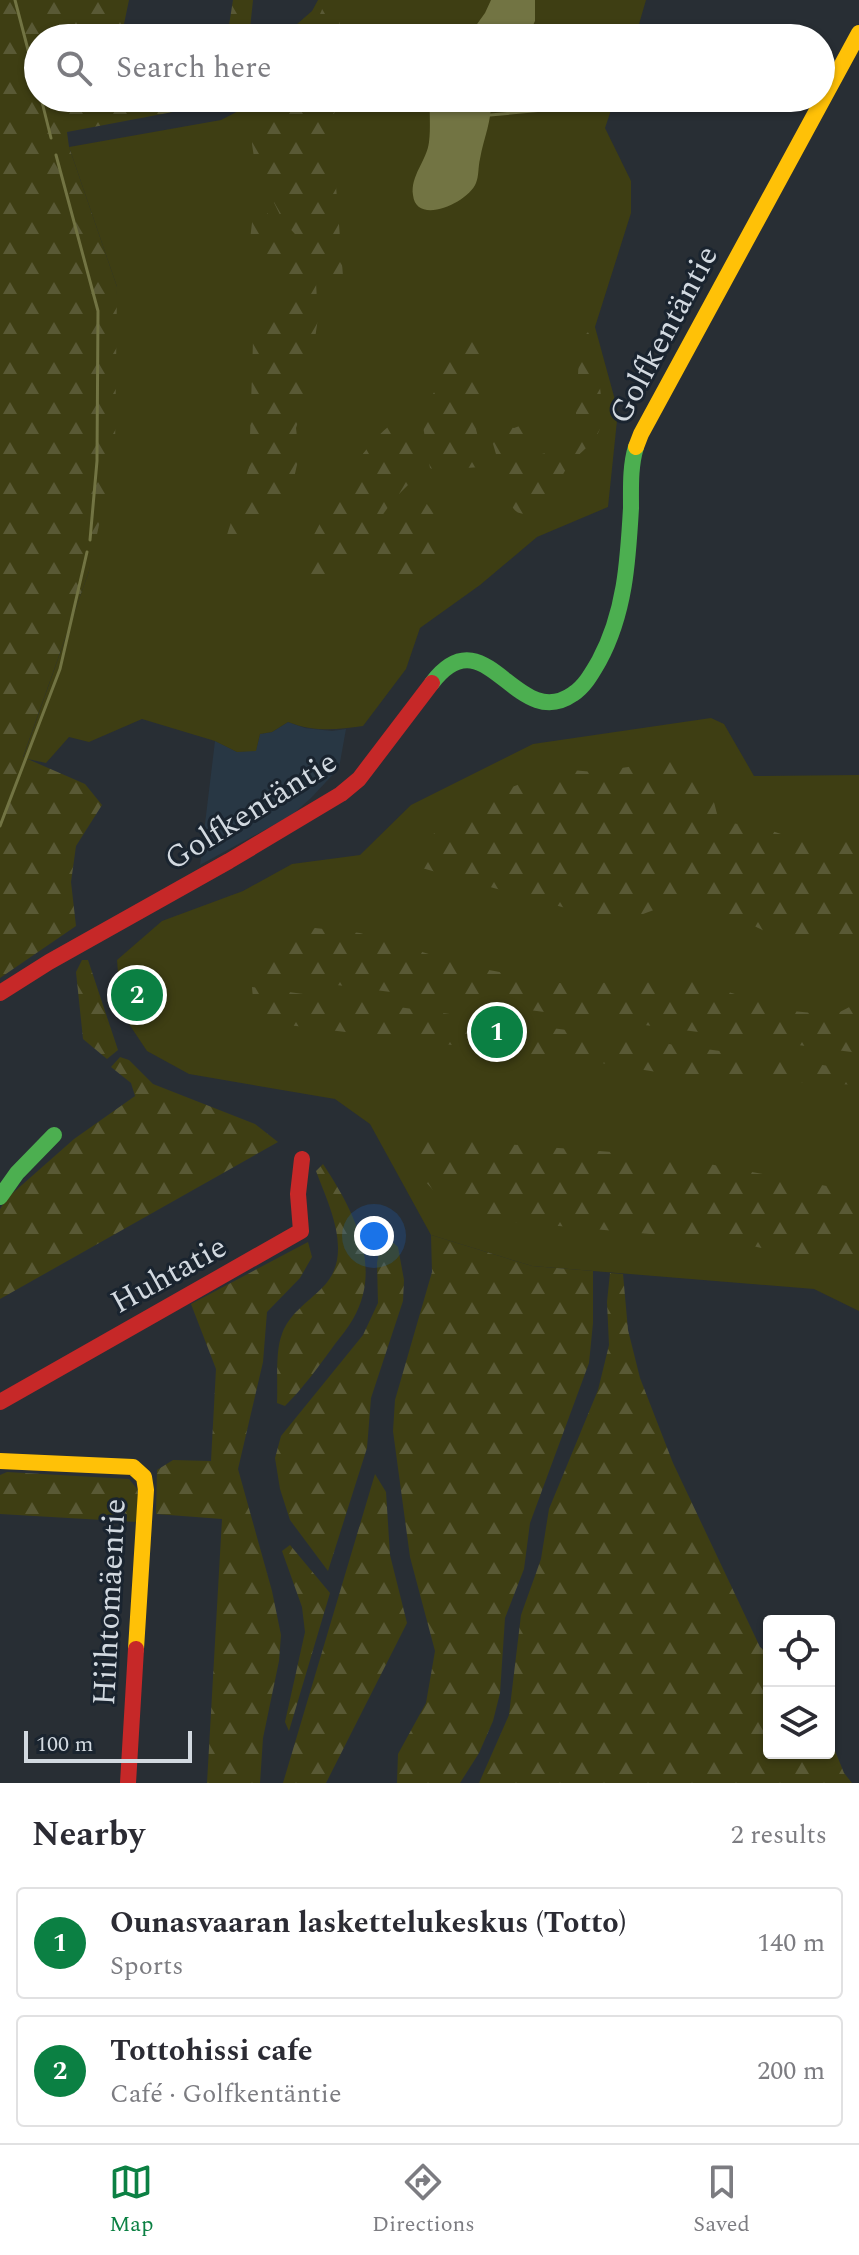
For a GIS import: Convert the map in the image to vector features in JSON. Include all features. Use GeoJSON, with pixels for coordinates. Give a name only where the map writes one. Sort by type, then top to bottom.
{"type":"FeatureCollection","features":[{"type":"Feature","properties":{"kind":"street","name":"Golfkentäntie"},"geometry":{"type":"LineString","coordinates":[[835,77],[859,33]]}},
{"type":"Feature","properties":{"kind":"street","name":"Golfkentäntie"},"geometry":{"type":"LineString","coordinates":[[0,993],[341,794],[359,779],[445,666],[458,661],[483,662],[521,694],[533,700],[551,702],[571,696],[583,686],[614,631],[622,605],[631,477],[641,434],[816,112]]}},
{"type":"Feature","properties":{"kind":"street"},"geometry":{"type":"LineString","coordinates":[[0,1197],[17,1173],[54,1135]]}},
{"type":"Feature","properties":{"kind":"street","name":"Huhtatie"},"geometry":{"type":"LineString","coordinates":[[0,1402],[301,1231],[298,1194],[302,1159]]}},
{"type":"Feature","properties":{"kind":"street","name":"Hiihtomäentie"},"geometry":{"type":"LineString","coordinates":[[0,1461],[133,1467],[144,1477],[145,1506],[128,1783]]}},
{"type":"Feature","properties":{"kind":"shaded area"},"geometry":{"type":"Polygon","coordinates":[[[491,0],[535,0],[534,24],[477,24],[491,0]]]}},
{"type":"Feature","properties":{"kind":"shaded area"},"geometry":{"type":"Polygon","coordinates":[[[430,112],[490,112],[476,183],[463,198],[432,210],[416,204],[413,195],[430,131],[430,112]]]}},
{"type":"Feature","properties":{"kind":"shaded area"},"geometry":{"type":"Polygon","coordinates":[[[288,722],[305,728],[346,729],[339,768],[292,815],[200,865],[215,741],[237,752],[256,750],[260,734],[272,732],[288,722]]]}},
{"type":"Feature","properties":{"kind":"green space"},"geometry":{"type":"Polygon","coordinates":[[[0,0],[129,0],[124,24],[24,24],[24,112],[173,112],[67,132],[69,147],[117,287],[115,452],[89,571],[23,757],[85,784],[102,805],[76,846],[71,882],[76,926],[0,978],[0,0]]]}},
{"type":"Feature","properties":{"kind":"green space"},"geometry":{"type":"Polygon","coordinates":[[[233,0],[253,0],[250,24],[229,24],[233,0]]]}},
{"type":"Feature","properties":{"kind":"green space"},"geometry":{"type":"Polygon","coordinates":[[[318,0],[646,0],[639,24],[297,24],[312,11],[318,0]]]}},
{"type":"Feature","properties":{"kind":"green space"},"geometry":{"type":"Polygon","coordinates":[[[326,0],[346,0],[338,24],[316,24],[326,0]]]}},
{"type":"Feature","properties":{"kind":"green space"},"geometry":{"type":"Polygon","coordinates":[[[236,112],[610,112],[605,128],[631,181],[631,213],[595,327],[618,411],[608,507],[537,537],[480,585],[420,628],[406,669],[363,726],[325,729],[288,722],[272,732],[260,734],[256,751],[237,752],[215,741],[142,719],[89,742],[69,737],[46,763],[23,758],[89,571],[117,287],[69,147],[221,120],[236,112]]]}},
{"type":"Feature","properties":{"kind":"green space"},"geometry":{"type":"Polygon","coordinates":[[[261,112],[335,112],[326,135],[336,186],[344,289],[341,297],[336,297],[306,246],[283,221],[255,164],[253,131],[261,112]]]}},
{"type":"Feature","properties":{"kind":"green space"},"geometry":{"type":"Polygon","coordinates":[[[260,204],[310,266],[316,283],[318,318],[307,393],[296,428],[299,456],[294,478],[255,536],[239,543],[224,544],[249,467],[253,341],[285,292],[249,248],[254,206],[260,204]]]}},
{"type":"Feature","properties":{"kind":"green space"},"geometry":{"type":"Polygon","coordinates":[[[592,329],[601,400],[600,428],[568,466],[547,504],[534,513],[519,513],[510,502],[489,430],[498,424],[514,428],[531,422],[535,430],[530,439],[510,446],[516,457],[541,454],[558,447],[569,437],[577,407],[581,346],[585,335],[592,329]]]}},
{"type":"Feature","properties":{"kind":"green space"},"geometry":{"type":"Polygon","coordinates":[[[472,340],[479,353],[484,378],[483,394],[475,419],[485,462],[481,467],[435,470],[430,468],[421,414],[439,384],[443,369],[472,340]]]}},
{"type":"Feature","properties":{"kind":"green space"},"geometry":{"type":"Polygon","coordinates":[[[405,416],[414,417],[420,429],[418,475],[394,499],[348,563],[318,591],[312,592],[300,565],[322,520],[346,478],[374,440],[405,416]]]}},
{"type":"Feature","properties":{"kind":"green space"},"geometry":{"type":"Polygon","coordinates":[[[412,494],[427,505],[440,530],[443,545],[440,558],[434,569],[424,577],[412,582],[389,581],[379,574],[373,562],[397,514],[412,494]]]}},
{"type":"Feature","properties":{"kind":"green space"},"geometry":{"type":"Polygon","coordinates":[[[711,718],[724,724],[754,776],[859,775],[859,1311],[814,1289],[532,1266],[431,1235],[370,1124],[335,1099],[189,1074],[147,1051],[121,1012],[117,960],[162,921],[243,891],[292,864],[360,855],[411,805],[533,744],[711,718]]]}},
{"type":"Feature","properties":{"kind":"green space"},"geometry":{"type":"Polygon","coordinates":[[[676,760],[693,763],[713,798],[717,814],[727,822],[766,829],[814,845],[859,826],[859,938],[790,943],[693,900],[678,901],[635,917],[598,917],[411,865],[425,838],[460,821],[512,787],[560,769],[594,772],[676,760]]]}},
{"type":"Feature","properties":{"kind":"green space"},"geometry":{"type":"Polygon","coordinates":[[[315,928],[360,933],[468,966],[556,983],[695,982],[792,1011],[834,1015],[859,1002],[859,1053],[253,974],[271,948],[285,939],[315,928]]]}},
{"type":"Feature","properties":{"kind":"green space"},"geometry":{"type":"Polygon","coordinates":[[[82,960],[88,960],[118,1050],[107,1059],[83,1039],[76,972],[82,960]]]}},
{"type":"Feature","properties":{"kind":"green space"},"geometry":{"type":"Polygon","coordinates":[[[252,987],[859,1070],[859,1085],[688,1077],[601,1063],[288,1025],[262,1013],[255,1003],[252,987]]]}},
{"type":"Feature","properties":{"kind":"green space"},"geometry":{"type":"Polygon","coordinates":[[[120,1057],[129,1060],[153,1084],[255,1124],[278,1142],[0,1299],[0,1209],[6,1199],[74,1139],[135,1096],[131,1083],[111,1067],[120,1057]]]}},
{"type":"Feature","properties":{"kind":"green space"},"geometry":{"type":"Polygon","coordinates":[[[423,1138],[666,1156],[859,1192],[859,1259],[833,1263],[729,1241],[502,1221],[457,1206],[435,1192],[410,1165],[406,1150],[411,1143],[423,1138]]]}},
{"type":"Feature","properties":{"kind":"green space"},"geometry":{"type":"Polygon","coordinates":[[[323,1164],[344,1199],[360,1238],[365,1258],[362,1299],[351,1322],[285,1406],[277,1403],[282,1334],[294,1315],[332,1275],[337,1261],[336,1231],[316,1171],[323,1164]]]}},
{"type":"Feature","properties":{"kind":"green space"},"geometry":{"type":"Polygon","coordinates":[[[431,1235],[532,1266],[593,1271],[593,1323],[589,1363],[530,1523],[524,1569],[505,1618],[500,1693],[493,1721],[479,1753],[460,1783],[397,1783],[398,1754],[426,1703],[435,1651],[410,1557],[393,1431],[395,1400],[432,1272],[431,1235]]]}},
{"type":"Feature","properties":{"kind":"green space"},"geometry":{"type":"Polygon","coordinates":[[[390,1240],[398,1247],[404,1280],[403,1301],[371,1398],[367,1448],[328,1571],[290,1520],[280,1489],[275,1458],[281,1436],[363,1335],[378,1303],[377,1263],[380,1247],[390,1240]]]}},
{"type":"Feature","properties":{"kind":"green space"},"geometry":{"type":"Polygon","coordinates":[[[308,1242],[312,1257],[300,1278],[267,1312],[263,1362],[238,1469],[281,1635],[279,1661],[263,1738],[260,1783],[207,1783],[222,1519],[156,1514],[157,1470],[173,1460],[211,1461],[216,1369],[191,1304],[308,1242]]]}},
{"type":"Feature","properties":{"kind":"green space"},"geometry":{"type":"Polygon","coordinates":[[[610,1273],[623,1274],[628,1330],[640,1378],[673,1463],[763,1649],[763,1759],[835,1759],[835,1751],[844,1773],[852,1783],[479,1783],[509,1715],[521,1615],[541,1559],[549,1509],[598,1390],[609,1345],[607,1302],[610,1273]]]}},
{"type":"Feature","properties":{"kind":"green space"},"geometry":{"type":"Polygon","coordinates":[[[7,1472],[129,1479],[138,1490],[137,1522],[0,1514],[0,1475],[7,1472]]]}},
{"type":"Feature","properties":{"kind":"green space"},"geometry":{"type":"Polygon","coordinates":[[[375,1474],[386,1492],[390,1555],[407,1623],[326,1783],[283,1783],[375,1474]]]}},
{"type":"Feature","properties":{"kind":"green space"},"geometry":{"type":"Polygon","coordinates":[[[290,1545],[330,1593],[289,1731],[285,1722],[305,1632],[302,1607],[282,1551],[290,1545]]]}},
{"type":"Feature","properties":{"kind":"waterway"},"geometry":{"type":"LineString","coordinates":[[15,0],[24,34]]}},
{"type":"Feature","properties":{"kind":"waterway"},"geometry":{"type":"LineString","coordinates":[[44,112],[51,138]]}},
{"type":"Feature","properties":{"kind":"waterway"},"geometry":{"type":"LineString","coordinates":[[490,115],[522,112]]}},
{"type":"Feature","properties":{"kind":"waterway"},"geometry":{"type":"LineString","coordinates":[[56,155],[98,311],[97,461],[90,540]]}},
{"type":"Feature","properties":{"kind":"waterway"},"geometry":{"type":"LineString","coordinates":[[0,826],[60,669],[87,552]]}},
{"type":"Feature","properties":{"kind":"traffic: fast"},"geometry":{"type":"LineString","coordinates":[[432,683],[451,665],[469,660],[485,666],[535,699],[553,702],[573,694],[585,683],[608,643],[620,605],[636,447]]}},
{"type":"Feature","properties":{"kind":"traffic: fast"},"geometry":{"type":"LineString","coordinates":[[0,1197],[17,1173],[54,1135]]}},
{"type":"Feature","properties":{"kind":"traffic: slow"},"geometry":{"type":"LineString","coordinates":[[835,77],[859,33]]}},
{"type":"Feature","properties":{"kind":"traffic: slow"},"geometry":{"type":"LineString","coordinates":[[636,447],[816,112]]}},
{"type":"Feature","properties":{"kind":"traffic: slow"},"geometry":{"type":"LineString","coordinates":[[0,1461],[133,1467],[144,1477],[146,1490],[136,1649]]}},
{"type":"Feature","properties":{"kind":"traffic: jam"},"geometry":{"type":"LineString","coordinates":[[0,993],[341,794],[359,779],[432,683]]}},
{"type":"Feature","properties":{"kind":"traffic: jam"},"geometry":{"type":"LineString","coordinates":[[0,1402],[301,1231],[298,1194],[302,1159]]}},
{"type":"Feature","properties":{"kind":"traffic: jam"},"geometry":{"type":"LineString","coordinates":[[128,1783],[136,1649]]}},
{"type":"Feature","properties":{"kind":"place","name":"Tottohissi cafe"},"geometry":{"type":"Point","coordinates":[137,995]}},
{"type":"Feature","properties":{"kind":"place","name":"Ounasvaaran laskettelukeskus (Totto)"},"geometry":{"type":"Point","coordinates":[497,1032]}}]}
